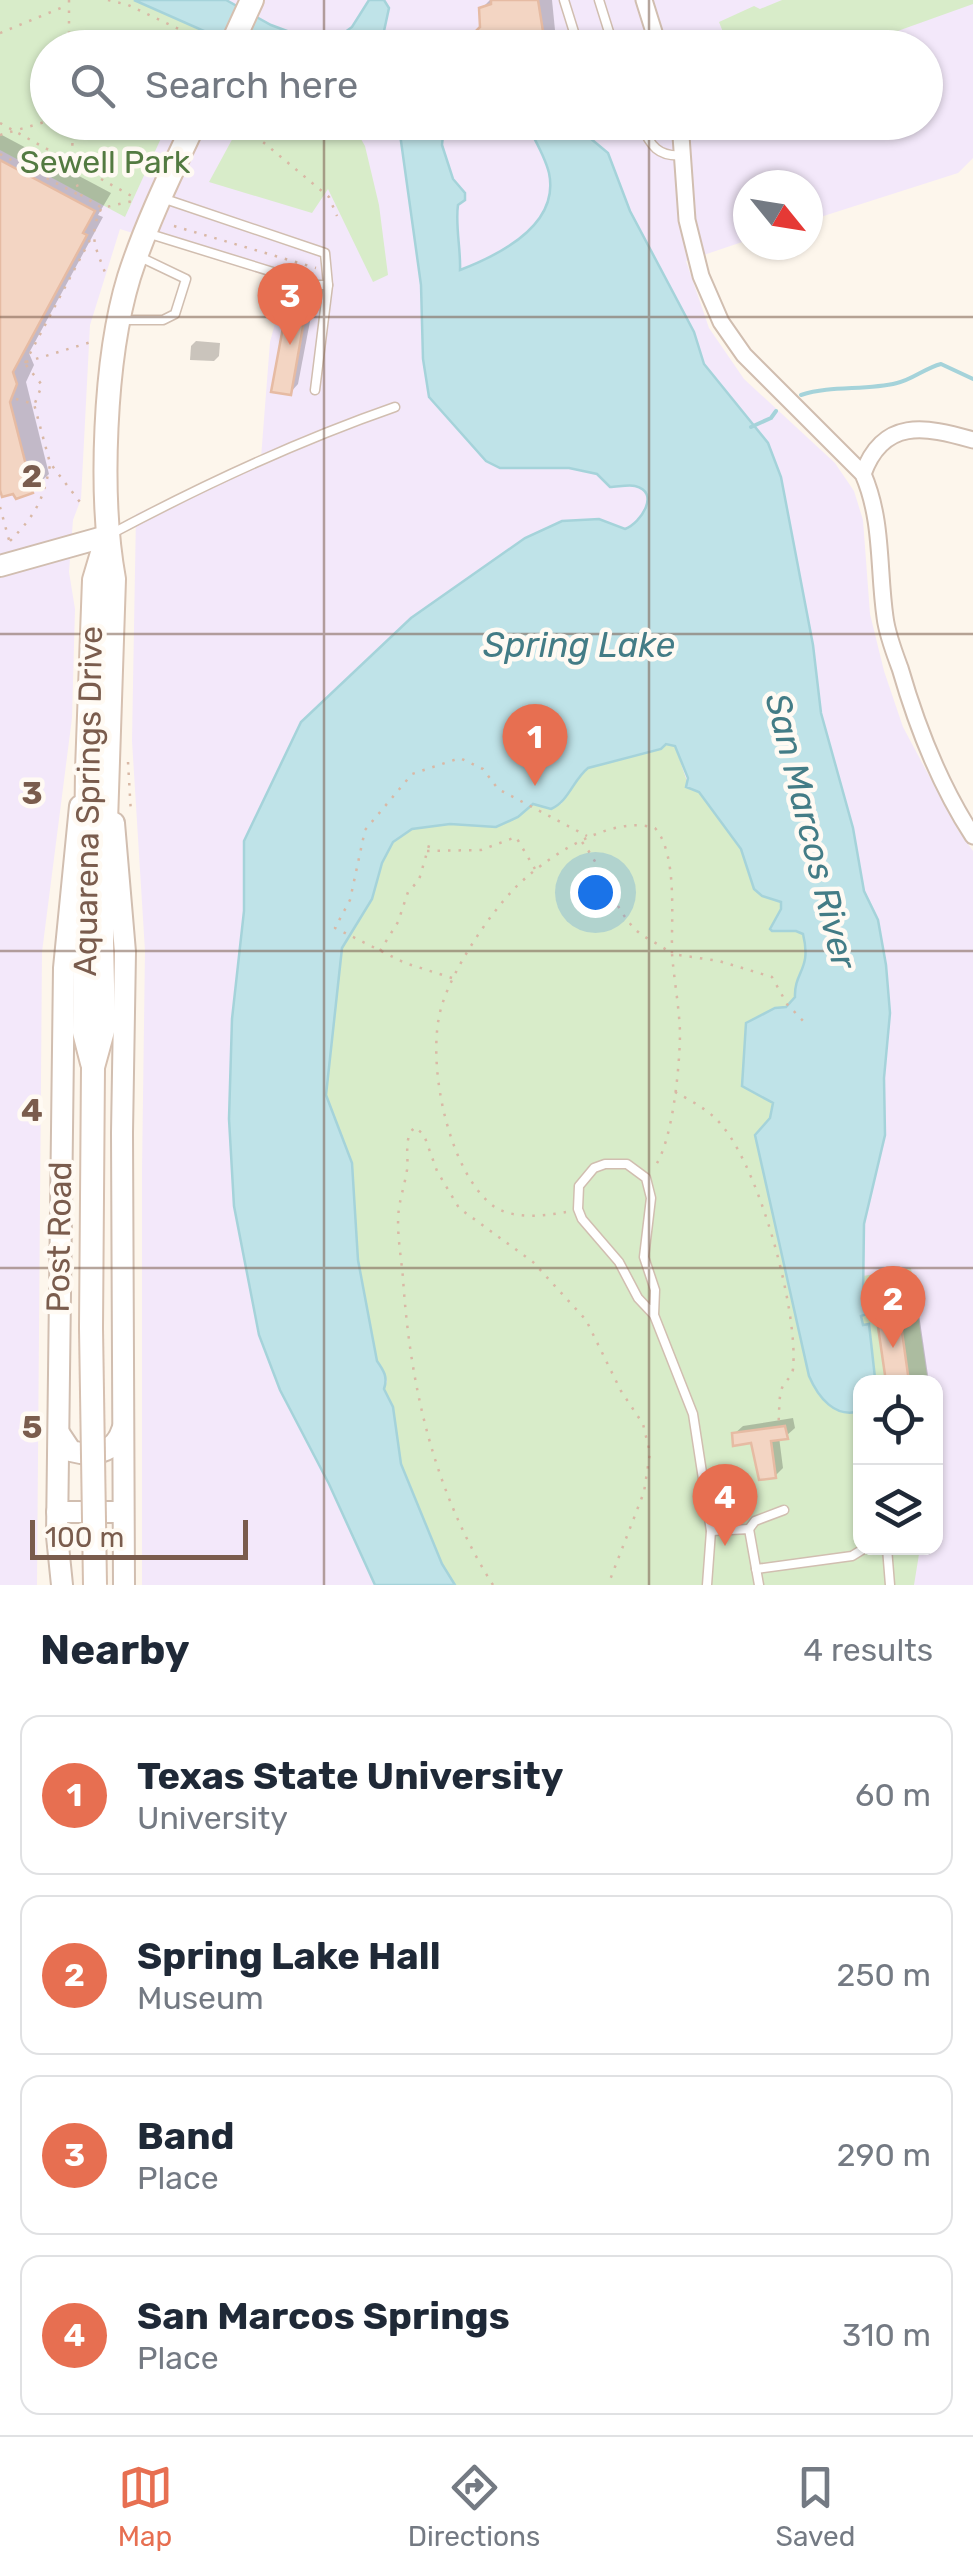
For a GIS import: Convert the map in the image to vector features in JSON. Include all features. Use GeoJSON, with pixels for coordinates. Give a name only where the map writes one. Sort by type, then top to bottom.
{"type":"FeatureCollection","features":[{"type":"Feature","properties":{"kind":"main road"},"geometry":{"type":"LineString","coordinates":[[238,30],[252,0]]}},
{"type":"Feature","properties":{"kind":"main road","name":"Aquarena Springs Drive"},"geometry":{"type":"LineString","coordinates":[[95,1585],[91,1328],[93,1066],[104,1027],[98,772],[114,580],[106,536],[110,383],[118,320],[136,256],[186,140]]}},
{"type":"Feature","properties":{"kind":"street"},"geometry":{"type":"LineString","coordinates":[[644,0],[653,30]]}},
{"type":"Feature","properties":{"kind":"street"},"geometry":{"type":"LineString","coordinates":[[683,140],[687,220],[701,276],[721,322],[744,354],[864,474],[874,498],[885,619],[914,718],[937,771],[973,836]]}},
{"type":"Feature","properties":{"kind":"street"},"geometry":{"type":"LineString","coordinates":[[864,474],[870,454],[885,438],[912,429],[942,431],[973,440]]}},
{"type":"Feature","properties":{"kind":"street"},"geometry":{"type":"LineString","coordinates":[[0,566],[106,536]]}},
{"type":"Feature","properties":{"kind":"street","name":"Post Road"},"geometry":{"type":"LineString","coordinates":[[98,772],[125,952],[124,1585]]}},
{"type":"Feature","properties":{"kind":"street","name":"Post Road"},"geometry":{"type":"LineString","coordinates":[[62,1585],[57,1512],[64,968],[75,826],[98,772]]}},
{"type":"Feature","properties":{"kind":"street"},"geometry":{"type":"LineString","coordinates":[[59,1432],[71,1451],[80,1454],[110,1451],[122,1428]]}},
{"type":"Feature","properties":{"kind":"street"},"geometry":{"type":"LineString","coordinates":[[57,1512],[123,1512]]}},
{"type":"Feature","properties":{"kind":"lane"},"geometry":{"type":"LineString","coordinates":[[564,0],[573,30]]}},
{"type":"Feature","properties":{"kind":"lane"},"geometry":{"type":"LineString","coordinates":[[600,0],[609,30]]}},
{"type":"Feature","properties":{"kind":"lane"},"geometry":{"type":"LineString","coordinates":[[650,140],[656,152],[668,157],[685,155]]}},
{"type":"Feature","properties":{"kind":"lane"},"geometry":{"type":"LineString","coordinates":[[161,197],[321,249],[328,260],[328,285],[314,390]]}},
{"type":"Feature","properties":{"kind":"lane"},"geometry":{"type":"LineString","coordinates":[[145,232],[316,285],[328,285]]}},
{"type":"Feature","properties":{"kind":"lane"},"geometry":{"type":"LineString","coordinates":[[118,320],[163,320],[174,314],[186,279],[136,256]]}},
{"type":"Feature","properties":{"kind":"lane"},"geometry":{"type":"LineString","coordinates":[[106,536],[240,471],[394,406]]}},
{"type":"Feature","properties":{"kind":"lane"},"geometry":{"type":"LineString","coordinates":[[654,1315],[655,1290],[644,1257],[651,1198],[646,1178],[638,1170],[616,1162],[594,1168],[580,1186],[578,1209],[582,1220],[618,1262],[638,1298],[654,1315],[693,1414],[711,1531],[708,1585]]}},
{"type":"Feature","properties":{"kind":"lane"},"geometry":{"type":"LineString","coordinates":[[758,1585],[750,1529],[755,1520],[784,1510]]}},
{"type":"Feature","properties":{"kind":"lane"},"geometry":{"type":"LineString","coordinates":[[711,1531],[750,1529]]}},
{"type":"Feature","properties":{"kind":"lane"},"geometry":{"type":"LineString","coordinates":[[756,1569],[854,1555]]}},
{"type":"Feature","properties":{"kind":"lane"},"geometry":{"type":"LineString","coordinates":[[887,1555],[890,1585]]}},
{"type":"Feature","properties":{"kind":"path"},"geometry":{"type":"LineString","coordinates":[[108,0],[129,2],[181,30],[182,22]]}},
{"type":"Feature","properties":{"kind":"path"},"geometry":{"type":"LineString","coordinates":[[0,33],[68,3],[69,30]]}},
{"type":"Feature","properties":{"kind":"path"},"geometry":{"type":"LineString","coordinates":[[0,123],[30,140]]}},
{"type":"Feature","properties":{"kind":"path"},"geometry":{"type":"LineString","coordinates":[[0,135],[30,126]]}},
{"type":"Feature","properties":{"kind":"path"},"geometry":{"type":"LineString","coordinates":[[0,154],[102,208],[138,199],[30,140]]}},
{"type":"Feature","properties":{"kind":"path"},"geometry":{"type":"LineString","coordinates":[[74,140],[70,164],[81,195]]}},
{"type":"Feature","properties":{"kind":"path"},"geometry":{"type":"LineString","coordinates":[[261,140],[328,196],[337,216]]}},
{"type":"Feature","properties":{"kind":"path"},"geometry":{"type":"LineString","coordinates":[[102,208],[92,236],[107,278]]}},
{"type":"Feature","properties":{"kind":"path"},"geometry":{"type":"LineString","coordinates":[[174,226],[328,269]]}},
{"type":"Feature","properties":{"kind":"path"},"geometry":{"type":"LineString","coordinates":[[25,363],[92,236]]}},
{"type":"Feature","properties":{"kind":"path"},"geometry":{"type":"LineString","coordinates":[[25,363],[91,342]]}},
{"type":"Feature","properties":{"kind":"path"},"geometry":{"type":"LineString","coordinates":[[25,363],[42,385],[34,404],[50,463],[83,506]]}},
{"type":"Feature","properties":{"kind":"path"},"geometry":{"type":"LineString","coordinates":[[16,399],[34,404]]}},
{"type":"Feature","properties":{"kind":"path"},"geometry":{"type":"LineString","coordinates":[[0,508],[10,544],[44,498],[50,463]]}},
{"type":"Feature","properties":{"kind":"path"},"geometry":{"type":"LineString","coordinates":[[454,978],[405,963],[335,928],[350,900],[365,830],[412,774],[460,758],[483,768],[498,789],[590,838]]}},
{"type":"Feature","properties":{"kind":"path"},"geometry":{"type":"LineString","coordinates":[[578,1209],[543,1216],[505,1212],[492,1204],[470,1175],[450,1136],[438,1078],[438,1022],[454,978],[500,906],[536,870],[581,841],[630,824],[655,828],[666,844],[680,1032],[674,1092],[659,1162],[646,1178]]}},
{"type":"Feature","properties":{"kind":"path"},"geometry":{"type":"LineString","coordinates":[[428,851],[481,850],[516,837],[536,870]]}},
{"type":"Feature","properties":{"kind":"path"},"geometry":{"type":"LineString","coordinates":[[581,841],[601,868],[628,922],[642,935],[672,954],[719,961],[772,978],[787,1004],[806,1024]]}},
{"type":"Feature","properties":{"kind":"path"},"geometry":{"type":"LineString","coordinates":[[380,952],[398,922],[408,892],[419,880],[430,842]]}},
{"type":"Feature","properties":{"kind":"path"},"geometry":{"type":"LineString","coordinates":[[674,1092],[715,1117],[724,1128],[734,1142],[770,1225],[792,1338],[793,1369],[782,1386],[778,1426]]}},
{"type":"Feature","properties":{"kind":"path"},"geometry":{"type":"LineString","coordinates":[[493,1585],[477,1561],[440,1476],[420,1413],[408,1349],[399,1211],[409,1132],[414,1127],[424,1135],[436,1171],[459,1208],[533,1262],[586,1320],[643,1424],[650,1453],[644,1492],[608,1585]]}},
{"type":"Feature","properties":{"kind":"shaded area"},"geometry":{"type":"Polygon","coordinates":[[[0,0],[973,0],[973,158],[958,173],[823,216],[823,170],[733,170],[733,245],[686,261],[709,328],[744,379],[835,463],[854,491],[863,520],[870,614],[884,671],[903,727],[973,851],[973,1585],[142,1585],[145,951],[132,741],[136,514],[261,458],[270,342],[286,282],[120,229],[90,325],[81,499],[73,520],[69,572],[75,609],[72,718],[42,952],[37,1585],[0,1585],[0,0]]]}},
{"type":"Feature","properties":{"kind":"green space","name":"Sewell Park"},"geometry":{"type":"Polygon","coordinates":[[[0,0],[221,0],[208,30],[30,30],[30,140],[160,140],[125,217],[0,150],[0,0]]]}},
{"type":"Feature","properties":{"kind":"green space"},"geometry":{"type":"Polygon","coordinates":[[[782,0],[973,0],[973,4],[900,30],[722,30],[719,22],[754,6],[760,9],[782,0]]]}},
{"type":"Feature","properties":{"kind":"green space"},"geometry":{"type":"Polygon","coordinates":[[[232,140],[362,140],[379,205],[388,275],[373,282],[328,189],[312,213],[209,182],[232,140]]]}},
{"type":"Feature","properties":{"kind":"green space"},"geometry":{"type":"Polygon","coordinates":[[[666,744],[675,746],[690,790],[699,791],[741,849],[754,889],[781,902],[772,931],[803,934],[804,963],[795,997],[786,1007],[746,1023],[742,1085],[773,1103],[770,1118],[791,1288],[911,1268],[927,1375],[853,1375],[853,1555],[919,1555],[914,1585],[455,1585],[442,1564],[401,1463],[393,1407],[384,1389],[387,1381],[377,1361],[370,1328],[326,1095],[342,948],[372,899],[382,863],[393,842],[412,829],[450,824],[496,827],[518,817],[533,804],[561,804],[588,768],[666,744]]]}},
{"type":"Feature","properties":{"kind":"water"},"geometry":{"type":"Polygon","coordinates":[[[134,0],[226,0],[284,30],[202,30],[134,0]]]}},
{"type":"Feature","properties":{"kind":"water"},"geometry":{"type":"Polygon","coordinates":[[[369,0],[384,0],[389,8],[384,30],[348,30],[369,0]]]}},
{"type":"Feature","properties":{"kind":"water","name":"Spring Lake"},"geometry":{"type":"Polygon","coordinates":[[[401,140],[442,140],[453,179],[465,193],[457,213],[460,270],[508,246],[536,223],[545,208],[550,191],[549,173],[535,140],[592,140],[608,153],[630,211],[694,332],[704,364],[768,443],[781,477],[813,645],[821,713],[853,828],[864,891],[878,920],[890,1013],[884,1078],[885,1135],[864,1224],[863,1297],[867,1314],[861,1316],[863,1325],[869,1324],[874,1375],[853,1375],[851,1413],[828,1404],[809,1376],[755,1135],[770,1118],[773,1103],[742,1086],[746,1023],[775,1008],[786,1007],[795,997],[804,963],[803,934],[770,929],[781,902],[754,889],[741,849],[699,792],[686,787],[688,778],[675,746],[666,744],[661,749],[588,768],[551,809],[533,804],[518,817],[496,827],[450,824],[412,829],[393,842],[382,863],[372,899],[342,948],[326,1095],[352,1163],[358,1260],[377,1361],[385,1374],[384,1389],[393,1407],[401,1464],[442,1564],[455,1585],[375,1585],[280,1390],[259,1335],[234,1206],[229,1119],[232,1019],[244,911],[244,841],[301,722],[411,618],[525,538],[562,521],[599,519],[625,529],[642,514],[647,501],[643,489],[632,485],[610,487],[597,474],[569,468],[500,468],[486,461],[429,397],[423,359],[421,285],[401,140]]]}},
{"type":"Feature","properties":{"kind":"building"},"geometry":{"type":"Polygon","coordinates":[[[491,0],[538,0],[543,30],[477,30],[479,8],[491,4],[491,0]]]}},
{"type":"Feature","properties":{"kind":"building"},"geometry":{"type":"Polygon","coordinates":[[[0,160],[95,211],[83,233],[87,235],[13,372],[17,384],[10,402],[33,493],[16,499],[13,494],[2,497],[0,490],[0,160]]]}},
{"type":"Feature","properties":{"kind":"building"},"geometry":{"type":"Polygon","coordinates":[[[289,295],[308,298],[291,395],[271,392],[289,295]]]}},
{"type":"Feature","properties":{"kind":"building"},"geometry":{"type":"Polygon","coordinates":[[[899,1310],[908,1375],[885,1375],[876,1313],[899,1310]]]}},
{"type":"Feature","properties":{"kind":"building"},"geometry":{"type":"Polygon","coordinates":[[[785,1426],[788,1439],[771,1441],[776,1478],[759,1480],[751,1443],[733,1446],[732,1433],[785,1426]]]}},
{"type":"Feature","properties":{"kind":"waterway"},"geometry":{"type":"LineString","coordinates":[[801,395],[897,383],[941,364],[973,379]]}},
{"type":"Feature","properties":{"kind":"waterway"},"geometry":{"type":"LineString","coordinates":[[751,427],[771,418],[776,411]]}},
{"type":"Feature","properties":{"kind":"place","name":"Band"},"geometry":{"type":"Point","coordinates":[290,345]}},
{"type":"Feature","properties":{"kind":"place","name":"Texas State University"},"geometry":{"type":"Point","coordinates":[535,786]}},
{"type":"Feature","properties":{"kind":"place","name":"Spring Lake Hall"},"geometry":{"type":"Point","coordinates":[893,1348]}},
{"type":"Feature","properties":{"kind":"place","name":"San Marcos Springs"},"geometry":{"type":"Point","coordinates":[725,1546]}},
{"type":"Feature","properties":{"kind":"water label","name":"San Marcos River"},"geometry":{"type":"Point","coordinates":[811,831]}}]}
